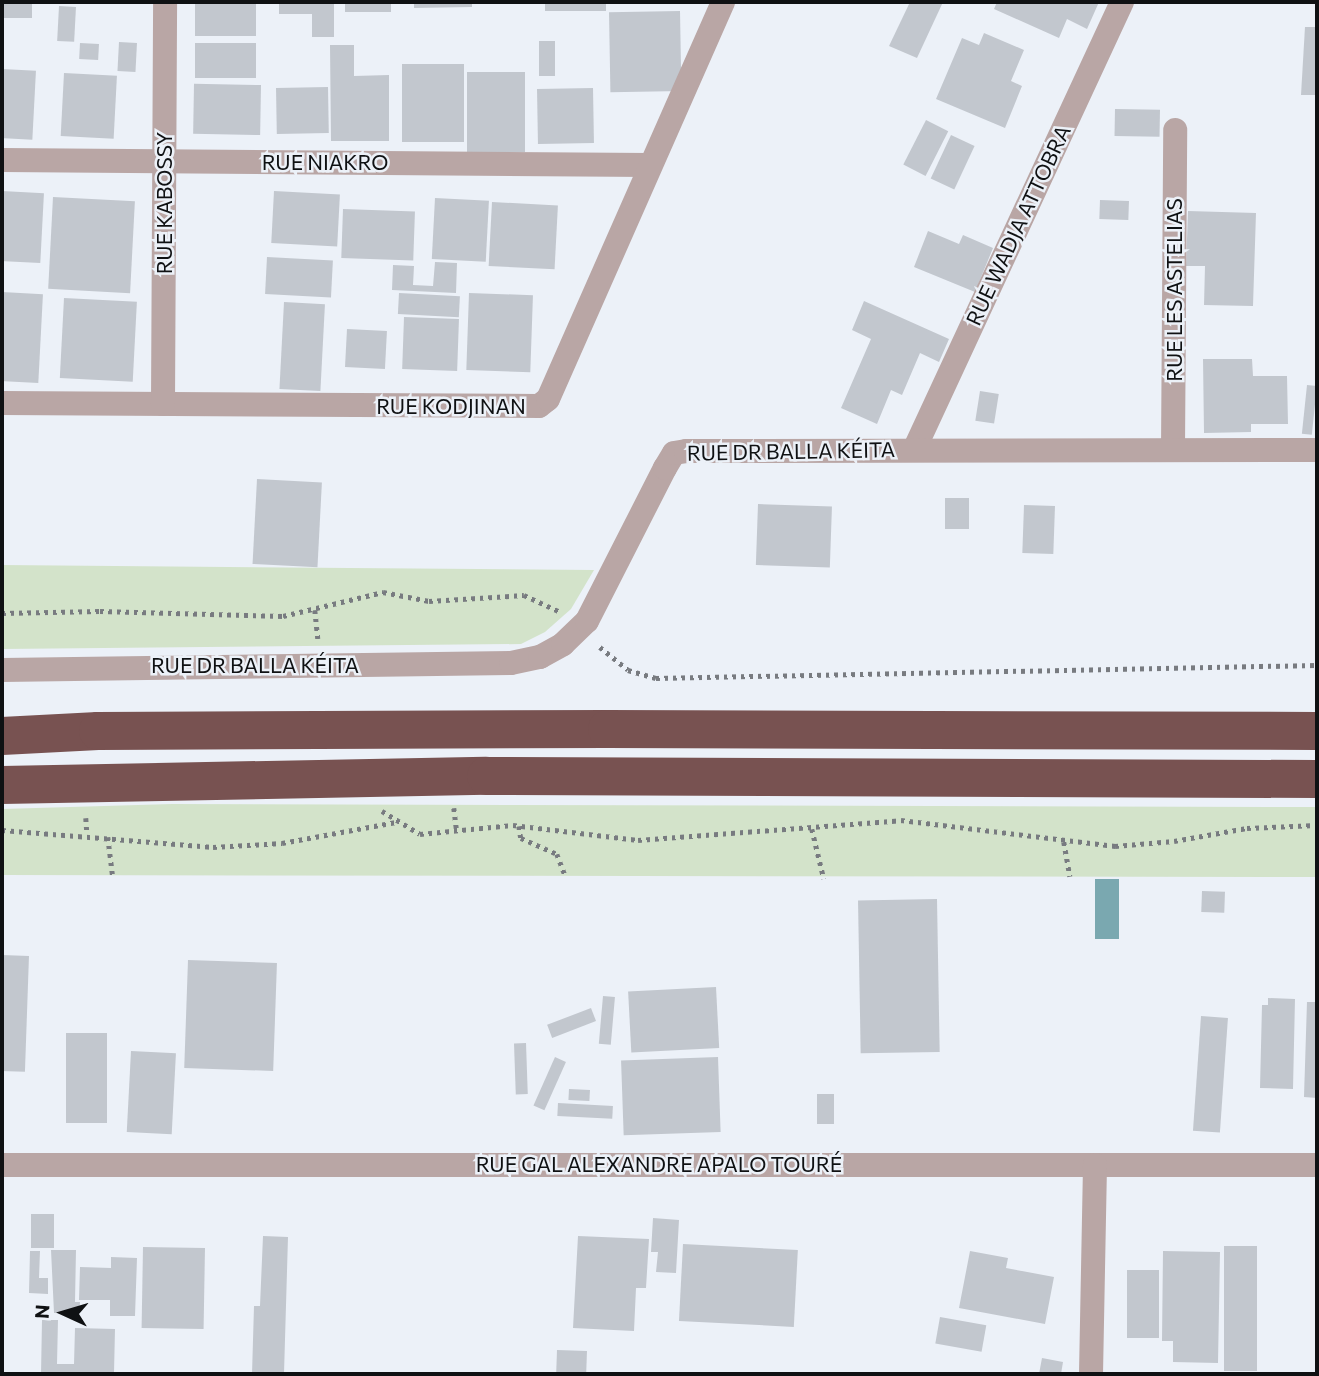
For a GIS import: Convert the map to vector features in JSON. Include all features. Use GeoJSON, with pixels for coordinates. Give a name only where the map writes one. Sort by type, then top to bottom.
{"type":"FeatureCollection","features":[{"type":"Feature","properties":{"kind":"highway"},"geometry":{"type":"LineString","coordinates":[[2,736],[98,731],[607,729],[1317,731]]}},
{"type":"Feature","properties":{"kind":"highway"},"geometry":{"type":"LineString","coordinates":[[2,785],[485,776],[1317,779]]}},
{"type":"Feature","properties":{"kind":"street","name":"RUE KABOSSY"},"geometry":{"type":"LineString","coordinates":[[163,404],[165,2]]}},
{"type":"Feature","properties":{"kind":"street","name":"RUE KODJINAN"},"geometry":{"type":"LineString","coordinates":[[2,403],[539,406],[548,398],[723,2]]}},
{"type":"Feature","properties":{"kind":"street","name":"RUE WADJA ATTOBRA"},"geometry":{"type":"LineString","coordinates":[[915,448],[1122,2]]}},
{"type":"Feature","properties":{"kind":"street","name":"RUE LES ASTELIAS"},"geometry":{"type":"LineString","coordinates":[[1173,449],[1175,130]]}},
{"type":"Feature","properties":{"kind":"street","name":"RUE NIAKRO"},"geometry":{"type":"LineString","coordinates":[[2,160],[649,165]]}},
{"type":"Feature","properties":{"kind":"street","name":"RUE DR BALLA KÉITA"},"geometry":{"type":"LineString","coordinates":[[2,670],[511,663],[540,657],[579,630],[674,453],[915,448],[1317,450]]}},
{"type":"Feature","properties":{"kind":"street","name":"RUE GAL ALEXANDRE APALO TOURÉ"},"geometry":{"type":"LineString","coordinates":[[2,1165],[1317,1165]]}},
{"type":"Feature","properties":{"kind":"street"},"geometry":{"type":"LineString","coordinates":[[1091,1374],[1095,1165]]}},
{"type":"Feature","properties":{"kind":"path"},"geometry":{"type":"LineString","coordinates":[[2,613],[100,611],[283,616],[383,592],[429,601],[524,595],[544,601],[628,670],[656,678],[1317,666]]}},
{"type":"Feature","properties":{"kind":"path"},"geometry":{"type":"LineString","coordinates":[[376,808],[420,834],[519,826],[638,840],[812,829],[901,820],[947,822],[1064,842],[1115,846],[1247,828],[1317,825]]}},
{"type":"Feature","properties":{"kind":"path"},"geometry":{"type":"LineString","coordinates":[[2,830],[108,837],[160,844],[241,846],[282,843],[397,822]]}},
{"type":"Feature","properties":{"kind":"path"},"geometry":{"type":"LineString","coordinates":[[519,826],[521,838],[557,854],[565,875]]}},
{"type":"Feature","properties":{"kind":"path"},"geometry":{"type":"LineString","coordinates":[[812,829],[824,879]]}},
{"type":"Feature","properties":{"kind":"path"},"geometry":{"type":"LineString","coordinates":[[108,837],[113,875]]}},
{"type":"Feature","properties":{"kind":"path"},"geometry":{"type":"LineString","coordinates":[[1064,842],[1070,876]]}},
{"type":"Feature","properties":{"kind":"green space"},"geometry":{"type":"Polygon","coordinates":[[[2,565],[594,570],[571,609],[545,632],[521,644],[2,649],[2,565]]]}},
{"type":"Feature","properties":{"kind":"green space"},"geometry":{"type":"Polygon","coordinates":[[[172,804],[1317,807],[1317,877],[2,875],[2,809],[172,804]]]}},
{"type":"Feature","properties":{"kind":"water"},"geometry":{"type":"Polygon","coordinates":[[[1095,879],[1119,879],[1119,939],[1095,939],[1095,879]]]}},
{"type":"Feature","properties":{"kind":"building"},"geometry":{"type":"Polygon","coordinates":[[[2,2],[32,2],[32,18],[2,18],[2,2]]]}},
{"type":"Feature","properties":{"kind":"building"},"geometry":{"type":"Polygon","coordinates":[[[195,2],[256,2],[256,36],[195,36],[195,2]]]}},
{"type":"Feature","properties":{"kind":"building"},"geometry":{"type":"Polygon","coordinates":[[[279,2],[334,2],[334,37],[312,37],[312,14],[279,14],[279,2]]]}},
{"type":"Feature","properties":{"kind":"building"},"geometry":{"type":"Polygon","coordinates":[[[345,2],[391,2],[391,12],[345,12],[345,2]]]}},
{"type":"Feature","properties":{"kind":"building"},"geometry":{"type":"Polygon","coordinates":[[[414,2],[472,2],[472,7],[414,8],[414,2]]]}},
{"type":"Feature","properties":{"kind":"building"},"geometry":{"type":"Polygon","coordinates":[[[545,2],[606,2],[606,11],[545,11],[545,2]]]}},
{"type":"Feature","properties":{"kind":"building"},"geometry":{"type":"Polygon","coordinates":[[[910,2],[943,2],[917,58],[889,46],[910,2]]]}},
{"type":"Feature","properties":{"kind":"building"},"geometry":{"type":"Polygon","coordinates":[[[997,2],[1099,2],[1087,29],[1067,19],[1059,38],[994,9],[997,2]]]}},
{"type":"Feature","properties":{"kind":"building"},"geometry":{"type":"Polygon","coordinates":[[[59,6],[76,7],[74,42],[57,41],[59,6]]]}},
{"type":"Feature","properties":{"kind":"building"},"geometry":{"type":"Polygon","coordinates":[[[680,11],[681,91],[610,92],[609,12],[680,11]]]}},
{"type":"Feature","properties":{"kind":"building"},"geometry":{"type":"Polygon","coordinates":[[[1305,27],[1317,27],[1317,95],[1301,95],[1305,27]]]}},
{"type":"Feature","properties":{"kind":"building"},"geometry":{"type":"Polygon","coordinates":[[[984,33],[1024,50],[1011,81],[1022,86],[1005,128],[936,99],[962,38],[979,45],[984,33]]]}},
{"type":"Feature","properties":{"kind":"building"},"geometry":{"type":"Polygon","coordinates":[[[539,41],[555,41],[555,76],[539,76],[539,41]]]}},
{"type":"Feature","properties":{"kind":"building"},"geometry":{"type":"Polygon","coordinates":[[[119,42],[137,43],[135,72],[117,71],[119,42]]]}},
{"type":"Feature","properties":{"kind":"building"},"geometry":{"type":"Polygon","coordinates":[[[80,43],[99,44],[98,60],[79,59],[80,43]]]}},
{"type":"Feature","properties":{"kind":"building"},"geometry":{"type":"Polygon","coordinates":[[[195,43],[256,43],[256,78],[195,78],[195,43]]]}},
{"type":"Feature","properties":{"kind":"building"},"geometry":{"type":"Polygon","coordinates":[[[330,45],[354,45],[354,76],[389,75],[389,141],[331,141],[330,45]]]}},
{"type":"Feature","properties":{"kind":"building"},"geometry":{"type":"Polygon","coordinates":[[[402,64],[464,64],[464,142],[402,142],[402,64]]]}},
{"type":"Feature","properties":{"kind":"building"},"geometry":{"type":"Polygon","coordinates":[[[2,69],[36,71],[32,140],[2,138],[2,69]]]}},
{"type":"Feature","properties":{"kind":"building"},"geometry":{"type":"Polygon","coordinates":[[[467,72],[525,72],[525,152],[467,152],[467,72]]]}},
{"type":"Feature","properties":{"kind":"building"},"geometry":{"type":"Polygon","coordinates":[[[64,73],[117,76],[114,139],[61,136],[64,73]]]}},
{"type":"Feature","properties":{"kind":"building"},"geometry":{"type":"Polygon","coordinates":[[[194,84],[261,85],[260,135],[193,134],[194,84]]]}},
{"type":"Feature","properties":{"kind":"building"},"geometry":{"type":"Polygon","coordinates":[[[328,87],[329,133],[277,134],[276,88],[328,87]]]}},
{"type":"Feature","properties":{"kind":"building"},"geometry":{"type":"Polygon","coordinates":[[[593,88],[594,143],[538,144],[537,89],[593,88]]]}},
{"type":"Feature","properties":{"kind":"building"},"geometry":{"type":"Polygon","coordinates":[[[1115,109],[1160,110],[1160,137],[1115,136],[1115,109]]]}},
{"type":"Feature","properties":{"kind":"building"},"geometry":{"type":"Polygon","coordinates":[[[926,120],[948,131],[926,176],[903,165],[926,120]]]}},
{"type":"Feature","properties":{"kind":"building"},"geometry":{"type":"Polygon","coordinates":[[[951,135],[975,146],[954,189],[931,179],[951,135]]]}},
{"type":"Feature","properties":{"kind":"building"},"geometry":{"type":"Polygon","coordinates":[[[2,191],[44,193],[40,263],[2,261],[2,191]]]}},
{"type":"Feature","properties":{"kind":"building"},"geometry":{"type":"Polygon","coordinates":[[[274,191],[340,194],[337,246],[271,243],[274,191]]]}},
{"type":"Feature","properties":{"kind":"building"},"geometry":{"type":"Polygon","coordinates":[[[53,197],[135,201],[130,293],[48,289],[53,197]]]}},
{"type":"Feature","properties":{"kind":"building"},"geometry":{"type":"Polygon","coordinates":[[[435,198],[489,201],[486,262],[432,259],[435,198]]]}},
{"type":"Feature","properties":{"kind":"building"},"geometry":{"type":"Polygon","coordinates":[[[1100,200],[1129,201],[1128,220],[1099,219],[1100,200]]]}},
{"type":"Feature","properties":{"kind":"building"},"geometry":{"type":"Polygon","coordinates":[[[492,202],[558,205],[555,269],[489,266],[492,202]]]}},
{"type":"Feature","properties":{"kind":"building"},"geometry":{"type":"Polygon","coordinates":[[[343,209],[415,212],[413,260],[341,258],[343,209]]]}},
{"type":"Feature","properties":{"kind":"building"},"geometry":{"type":"Polygon","coordinates":[[[1188,211],[1256,213],[1253,306],[1204,305],[1205,266],[1186,266],[1188,211]]]}},
{"type":"Feature","properties":{"kind":"building"},"geometry":{"type":"Polygon","coordinates":[[[928,231],[959,244],[963,235],[993,248],[975,292],[914,267],[928,231]]]}},
{"type":"Feature","properties":{"kind":"building"},"geometry":{"type":"Polygon","coordinates":[[[267,257],[333,260],[331,297],[265,294],[267,257]]]}},
{"type":"Feature","properties":{"kind":"building"},"geometry":{"type":"Polygon","coordinates":[[[435,262],[457,263],[456,293],[392,290],[393,265],[414,266],[413,285],[433,286],[435,262]]]}},
{"type":"Feature","properties":{"kind":"building"},"geometry":{"type":"Polygon","coordinates":[[[2,292],[43,294],[38,383],[2,381],[2,292]]]}},
{"type":"Feature","properties":{"kind":"building"},"geometry":{"type":"Polygon","coordinates":[[[399,293],[460,296],[459,317],[398,314],[399,293]]]}},
{"type":"Feature","properties":{"kind":"building"},"geometry":{"type":"Polygon","coordinates":[[[469,293],[533,295],[530,372],[466,370],[469,293]]]}},
{"type":"Feature","properties":{"kind":"building"},"geometry":{"type":"Polygon","coordinates":[[[64,298],[137,302],[133,382],[60,378],[64,298]]]}},
{"type":"Feature","properties":{"kind":"building"},"geometry":{"type":"Polygon","coordinates":[[[864,301],[949,339],[939,362],[920,353],[902,395],[891,390],[877,424],[841,408],[871,339],[852,330],[864,301]]]}},
{"type":"Feature","properties":{"kind":"building"},"geometry":{"type":"Polygon","coordinates":[[[284,302],[325,304],[320,391],[279,389],[284,302]]]}},
{"type":"Feature","properties":{"kind":"building"},"geometry":{"type":"Polygon","coordinates":[[[404,317],[459,319],[457,371],[402,369],[404,317]]]}},
{"type":"Feature","properties":{"kind":"building"},"geometry":{"type":"Polygon","coordinates":[[[347,329],[387,331],[385,369],[345,367],[347,329]]]}},
{"type":"Feature","properties":{"kind":"building"},"geometry":{"type":"Polygon","coordinates":[[[1203,359],[1252,359],[1253,376],[1287,376],[1288,424],[1251,424],[1251,432],[1204,433],[1203,359]]]}},
{"type":"Feature","properties":{"kind":"building"},"geometry":{"type":"Polygon","coordinates":[[[1307,385],[1317,386],[1312,435],[1302,434],[1307,385]]]}},
{"type":"Feature","properties":{"kind":"building"},"geometry":{"type":"Polygon","coordinates":[[[980,391],[999,394],[994,424],[975,421],[980,391]]]}},
{"type":"Feature","properties":{"kind":"building"},"geometry":{"type":"Polygon","coordinates":[[[257,479],[322,482],[317,567],[253,564],[257,479]]]}},
{"type":"Feature","properties":{"kind":"building"},"geometry":{"type":"Polygon","coordinates":[[[945,498],[969,498],[969,529],[945,529],[945,498]]]}},
{"type":"Feature","properties":{"kind":"building"},"geometry":{"type":"Polygon","coordinates":[[[758,504],[832,507],[830,568],[756,565],[758,504]]]}},
{"type":"Feature","properties":{"kind":"building"},"geometry":{"type":"Polygon","coordinates":[[[1024,505],[1055,506],[1053,554],[1022,553],[1024,505]]]}},
{"type":"Feature","properties":{"kind":"building"},"geometry":{"type":"Polygon","coordinates":[[[1202,891],[1225,892],[1224,913],[1201,912],[1202,891]]]}},
{"type":"Feature","properties":{"kind":"building"},"geometry":{"type":"Polygon","coordinates":[[[937,899],[940,1052],[861,1053],[858,900],[937,899]]]}},
{"type":"Feature","properties":{"kind":"building"},"geometry":{"type":"Polygon","coordinates":[[[2,955],[29,956],[25,1072],[2,1071],[2,955]]]}},
{"type":"Feature","properties":{"kind":"building"},"geometry":{"type":"Polygon","coordinates":[[[188,960],[277,963],[273,1071],[184,1068],[188,960]]]}},
{"type":"Feature","properties":{"kind":"building"},"geometry":{"type":"Polygon","coordinates":[[[716,987],[719,1048],[631,1053],[628,992],[716,987]]]}},
{"type":"Feature","properties":{"kind":"building"},"geometry":{"type":"Polygon","coordinates":[[[603,996],[615,997],[611,1045],[599,1044],[603,996]]]}},
{"type":"Feature","properties":{"kind":"building"},"geometry":{"type":"Polygon","coordinates":[[[1268,998],[1295,999],[1293,1089],[1260,1088],[1262,1005],[1268,1005],[1268,998]]]}},
{"type":"Feature","properties":{"kind":"building"},"geometry":{"type":"Polygon","coordinates":[[[1307,1002],[1317,1002],[1317,1098],[1304,1097],[1307,1002]]]}},
{"type":"Feature","properties":{"kind":"building"},"geometry":{"type":"Polygon","coordinates":[[[591,1008],[596,1021],[552,1038],[547,1025],[591,1008]]]}},
{"type":"Feature","properties":{"kind":"building"},"geometry":{"type":"Polygon","coordinates":[[[1201,1016],[1228,1018],[1220,1133],[1193,1131],[1201,1016]]]}},
{"type":"Feature","properties":{"kind":"building"},"geometry":{"type":"Polygon","coordinates":[[[66,1033],[107,1033],[107,1123],[66,1123],[66,1033]]]}},
{"type":"Feature","properties":{"kind":"building"},"geometry":{"type":"Polygon","coordinates":[[[514,1043],[526,1043],[528,1094],[516,1094],[514,1043]]]}},
{"type":"Feature","properties":{"kind":"building"},"geometry":{"type":"Polygon","coordinates":[[[131,1051],[176,1053],[172,1134],[127,1132],[131,1051]]]}},
{"type":"Feature","properties":{"kind":"building"},"geometry":{"type":"Polygon","coordinates":[[[555,1057],[566,1062],[544,1110],[533,1105],[555,1057]]]}},
{"type":"Feature","properties":{"kind":"building"},"geometry":{"type":"Polygon","coordinates":[[[718,1057],[721,1132],[624,1135],[621,1060],[718,1057]]]}},
{"type":"Feature","properties":{"kind":"building"},"geometry":{"type":"Polygon","coordinates":[[[569,1089],[590,1090],[589,1101],[568,1100],[569,1089]]]}},
{"type":"Feature","properties":{"kind":"building"},"geometry":{"type":"Polygon","coordinates":[[[817,1094],[834,1094],[834,1124],[817,1124],[817,1094]]]}},
{"type":"Feature","properties":{"kind":"building"},"geometry":{"type":"Polygon","coordinates":[[[558,1103],[613,1106],[612,1119],[557,1116],[558,1103]]]}},
{"type":"Feature","properties":{"kind":"building"},"geometry":{"type":"Polygon","coordinates":[[[31,1214],[54,1214],[54,1248],[31,1248],[31,1214]]]}},
{"type":"Feature","properties":{"kind":"building"},"geometry":{"type":"Polygon","coordinates":[[[653,1218],[679,1220],[676,1273],[656,1272],[658,1252],[651,1252],[653,1218]]]}},
{"type":"Feature","properties":{"kind":"building"},"geometry":{"type":"Polygon","coordinates":[[[263,1236],[288,1237],[284,1374],[252,1374],[254,1306],[260,1306],[263,1236]]]}},
{"type":"Feature","properties":{"kind":"building"},"geometry":{"type":"Polygon","coordinates":[[[578,1236],[649,1239],[646,1288],[636,1288],[634,1331],[573,1328],[578,1236]]]}},
{"type":"Feature","properties":{"kind":"building"},"geometry":{"type":"Polygon","coordinates":[[[683,1244],[798,1250],[794,1327],[679,1321],[683,1244]]]}},
{"type":"Feature","properties":{"kind":"building"},"geometry":{"type":"Polygon","coordinates":[[[1224,1246],[1257,1246],[1257,1371],[1224,1371],[1224,1246]]]}},
{"type":"Feature","properties":{"kind":"building"},"geometry":{"type":"Polygon","coordinates":[[[143,1247],[205,1248],[204,1329],[142,1328],[143,1247]]]}},
{"type":"Feature","properties":{"kind":"building"},"geometry":{"type":"Polygon","coordinates":[[[51,1250],[76,1250],[75,1302],[80,1302],[79,1314],[54,1313],[51,1250]]]}},
{"type":"Feature","properties":{"kind":"building"},"geometry":{"type":"Polygon","coordinates":[[[30,1251],[40,1251],[39,1278],[48,1278],[48,1294],[29,1293],[30,1251]]]}},
{"type":"Feature","properties":{"kind":"building"},"geometry":{"type":"Polygon","coordinates":[[[970,1251],[1008,1258],[1006,1268],[1054,1277],[1045,1324],[959,1308],[970,1251]]]}},
{"type":"Feature","properties":{"kind":"building"},"geometry":{"type":"Polygon","coordinates":[[[1163,1251],[1220,1252],[1218,1363],[1173,1362],[1173,1341],[1162,1341],[1163,1251]]]}},
{"type":"Feature","properties":{"kind":"building"},"geometry":{"type":"Polygon","coordinates":[[[111,1257],[137,1258],[135,1316],[110,1316],[110,1300],[79,1300],[80,1267],[111,1268],[111,1257]]]}},
{"type":"Feature","properties":{"kind":"building"},"geometry":{"type":"Polygon","coordinates":[[[1127,1270],[1159,1270],[1159,1338],[1127,1338],[1127,1270]]]}},
{"type":"Feature","properties":{"kind":"building"},"geometry":{"type":"Polygon","coordinates":[[[940,1317],[986,1325],[982,1352],[935,1344],[940,1317]]]}},
{"type":"Feature","properties":{"kind":"building"},"geometry":{"type":"Polygon","coordinates":[[[42,1320],[58,1320],[57,1364],[74,1364],[75,1328],[115,1329],[114,1373],[41,1374],[42,1320]]]}},
{"type":"Feature","properties":{"kind":"building"},"geometry":{"type":"Polygon","coordinates":[[[557,1350],[587,1351],[586,1374],[556,1374],[557,1350]]]}},
{"type":"Feature","properties":{"kind":"building"},"geometry":{"type":"Polygon","coordinates":[[[1042,1358],[1063,1362],[1061,1374],[1039,1374],[1042,1358]]]}}]}
